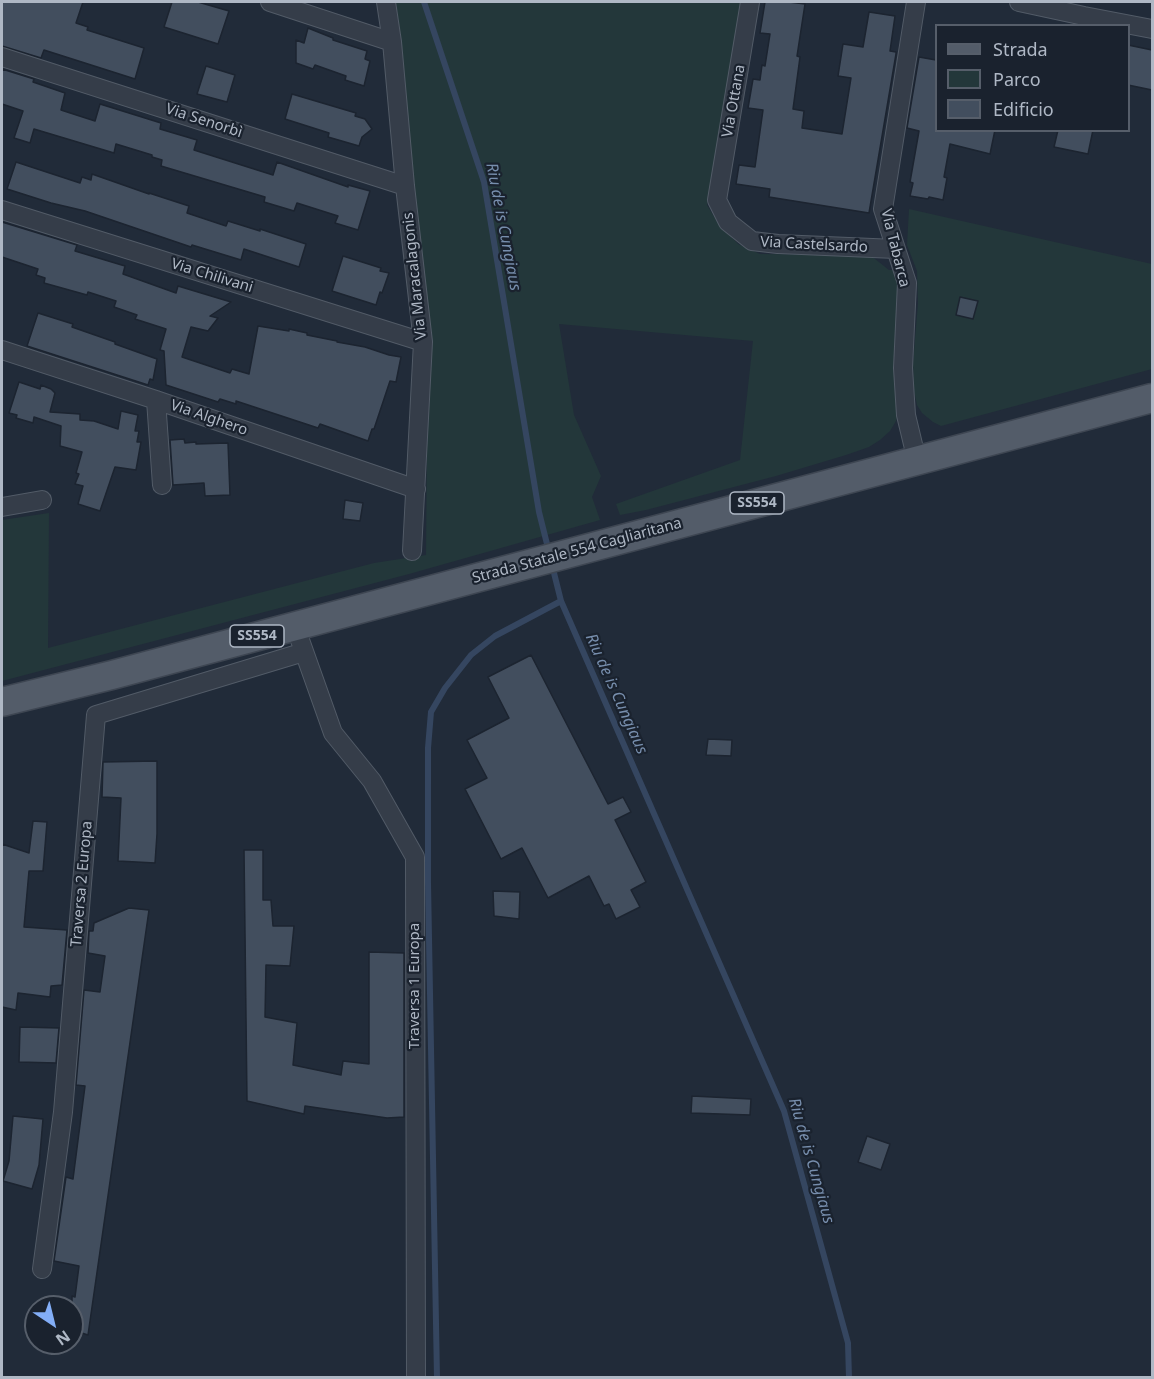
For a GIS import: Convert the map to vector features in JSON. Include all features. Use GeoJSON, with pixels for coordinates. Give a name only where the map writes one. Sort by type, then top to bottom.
{"type":"FeatureCollection","features":[{"type":"Feature","properties":{"kind":"main road","name":"Strada Statale 554 Cagliaritana"},"geometry":{"type":"LineString","coordinates":[[2,702],[112,675],[299,639],[513,568],[1152,398]]}},
{"type":"Feature","properties":{"kind":"street"},"geometry":{"type":"LineString","coordinates":[[270,2],[392,42]]}},
{"type":"Feature","properties":{"kind":"street","name":"Via Maracalagonis"},"geometry":{"type":"LineString","coordinates":[[386,2],[423,342],[412,552]]}},
{"type":"Feature","properties":{"kind":"street","name":"Via Ottana"},"geometry":{"type":"LineString","coordinates":[[717,200],[750,2]]}},
{"type":"Feature","properties":{"kind":"street","name":"Via Tabarca"},"geometry":{"type":"LineString","coordinates":[[916,2],[883,209],[907,283],[903,368],[906,415],[917,460]]}},
{"type":"Feature","properties":{"kind":"street"},"geometry":{"type":"LineString","coordinates":[[1019,2],[1086,9],[1152,29]]}},
{"type":"Feature","properties":{"kind":"street","name":"Via Senorbì"},"geometry":{"type":"LineString","coordinates":[[2,57],[405,186]]}},
{"type":"Feature","properties":{"kind":"street","name":"Via Castelsardo"},"geometry":{"type":"LineString","coordinates":[[717,200],[728,222],[752,241],[896,249]]}},
{"type":"Feature","properties":{"kind":"street","name":"Via Chilivani"},"geometry":{"type":"LineString","coordinates":[[2,210],[423,342]]}},
{"type":"Feature","properties":{"kind":"street","name":"Via Alghero"},"geometry":{"type":"LineString","coordinates":[[2,350],[416,489]]}},
{"type":"Feature","properties":{"kind":"street"},"geometry":{"type":"LineString","coordinates":[[156,400],[162,485]]}},
{"type":"Feature","properties":{"kind":"street"},"geometry":{"type":"LineString","coordinates":[[2,507],[42,500]]}},
{"type":"Feature","properties":{"kind":"street","name":"Traversa 2 Europa"},"geometry":{"type":"LineString","coordinates":[[42,1269],[63,1112],[96,715],[299,639]]}},
{"type":"Feature","properties":{"kind":"street","name":"Traversa 1 Europa"},"geometry":{"type":"LineString","coordinates":[[299,639],[333,733],[372,781],[415,857],[416,1377]]}},
{"type":"Feature","properties":{"kind":"green space"},"geometry":{"type":"Polygon","coordinates":[[[396,2],[745,2],[718,158],[707,205],[718,223],[738,244],[760,254],[870,255],[889,270],[896,270],[901,288],[899,409],[896,421],[890,431],[880,440],[869,447],[846,455],[776,476],[620,515],[616,504],[740,460],[753,341],[559,324],[574,415],[601,476],[592,497],[600,520],[409,574],[2,681],[2,520],[49,513],[48,648],[374,563],[426,555],[427,436],[403,56],[396,2]]]}},
{"type":"Feature","properties":{"kind":"green space"},"geometry":{"type":"Polygon","coordinates":[[[909,209],[1152,264],[1152,369],[941,426],[933,422],[922,413],[917,405],[914,391],[913,364],[918,303],[917,271],[907,245],[909,209]]]}},
{"type":"Feature","properties":{"kind":"building"},"geometry":{"type":"Polygon","coordinates":[[[2,2],[83,2],[76,23],[88,27],[87,30],[144,48],[135,79],[44,50],[41,58],[2,46],[2,2]]]}},
{"type":"Feature","properties":{"kind":"building"},"geometry":{"type":"Polygon","coordinates":[[[172,2],[198,2],[229,11],[218,44],[164,27],[172,2]]]}},
{"type":"Feature","properties":{"kind":"building"},"geometry":{"type":"Polygon","coordinates":[[[765,2],[805,4],[797,56],[800,57],[793,109],[804,111],[802,128],[842,134],[851,78],[838,76],[843,44],[863,47],[869,12],[895,16],[890,51],[896,54],[869,213],[769,197],[770,189],[736,184],[739,165],[755,167],[763,110],[748,108],[753,79],[760,80],[762,65],[765,66],[770,34],[760,33],[765,2]]]}},
{"type":"Feature","properties":{"kind":"building"},"geometry":{"type":"Polygon","coordinates":[[[308,28],[333,38],[333,40],[367,51],[365,59],[370,61],[364,86],[345,80],[346,76],[315,65],[313,69],[296,63],[296,40],[304,43],[308,28]]]}},
{"type":"Feature","properties":{"kind":"building"},"geometry":{"type":"Polygon","coordinates":[[[1130,45],[1152,50],[1152,90],[1130,85],[1130,45]]]}},
{"type":"Feature","properties":{"kind":"building"},"geometry":{"type":"Polygon","coordinates":[[[919,57],[935,60],[935,132],[995,132],[990,154],[950,144],[944,177],[947,178],[943,200],[910,196],[913,183],[910,182],[919,131],[907,128],[919,57]]]}},
{"type":"Feature","properties":{"kind":"building"},"geometry":{"type":"Polygon","coordinates":[[[206,66],[235,75],[227,102],[197,94],[206,66]]]}},
{"type":"Feature","properties":{"kind":"building"},"geometry":{"type":"Polygon","coordinates":[[[2,69],[34,79],[33,82],[65,93],[61,110],[95,121],[100,104],[161,123],[160,129],[197,140],[194,150],[273,175],[277,162],[348,187],[348,185],[370,191],[358,230],[335,223],[338,216],[297,203],[294,211],[264,202],[265,197],[161,166],[162,160],[152,155],[116,144],[114,153],[34,129],[30,143],[14,138],[23,111],[2,104],[2,69]]]}},
{"type":"Feature","properties":{"kind":"building"},"geometry":{"type":"Polygon","coordinates":[[[292,94],[356,113],[355,116],[365,119],[372,129],[362,137],[359,146],[328,137],[329,133],[285,119],[292,94]]]}},
{"type":"Feature","properties":{"kind":"building"},"geometry":{"type":"Polygon","coordinates":[[[1058,132],[1093,132],[1088,154],[1054,147],[1058,132]]]}},
{"type":"Feature","properties":{"kind":"building"},"geometry":{"type":"Polygon","coordinates":[[[16,162],[80,183],[82,177],[91,180],[92,174],[189,206],[187,213],[226,226],[228,221],[306,244],[299,267],[244,249],[241,260],[192,245],[191,247],[85,211],[7,189],[16,162]]]}},
{"type":"Feature","properties":{"kind":"building"},"geometry":{"type":"Polygon","coordinates":[[[2,222],[77,245],[75,251],[125,266],[123,274],[176,293],[178,286],[231,302],[210,316],[218,318],[208,331],[191,327],[182,357],[230,373],[232,369],[249,374],[258,326],[289,331],[289,329],[401,357],[396,382],[390,381],[368,441],[320,424],[318,428],[236,401],[236,404],[220,399],[218,402],[166,385],[164,351],[160,350],[166,329],[135,319],[137,315],[114,307],[116,301],[88,292],[87,295],[44,283],[45,278],[36,275],[38,269],[2,257],[2,222]]]}},
{"type":"Feature","properties":{"kind":"building"},"geometry":{"type":"Polygon","coordinates":[[[343,256],[381,268],[380,271],[389,273],[376,305],[332,291],[343,256]]]}},
{"type":"Feature","properties":{"kind":"building"},"geometry":{"type":"Polygon","coordinates":[[[960,297],[978,301],[973,319],[956,315],[960,297]]]}},
{"type":"Feature","properties":{"kind":"building"},"geometry":{"type":"Polygon","coordinates":[[[38,313],[73,324],[72,327],[157,359],[153,380],[150,379],[148,385],[27,346],[38,313]]]}},
{"type":"Feature","properties":{"kind":"building"},"geometry":{"type":"Polygon","coordinates":[[[19,382],[40,389],[41,385],[51,389],[55,393],[50,412],[80,414],[80,420],[94,421],[118,429],[121,411],[138,415],[135,431],[139,431],[137,442],[141,442],[136,470],[115,467],[100,511],[78,504],[83,486],[75,484],[82,452],[60,446],[61,426],[34,417],[33,423],[16,418],[17,415],[9,413],[19,382]]]}},
{"type":"Feature","properties":{"kind":"building"},"geometry":{"type":"Polygon","coordinates":[[[184,439],[185,443],[196,442],[196,444],[228,443],[230,495],[205,496],[204,483],[173,485],[170,440],[184,439]]]}},
{"type":"Feature","properties":{"kind":"building"},"geometry":{"type":"Polygon","coordinates":[[[345,500],[363,503],[360,521],[343,519],[345,500]]]}},
{"type":"Feature","properties":{"kind":"building"},"geometry":{"type":"Polygon","coordinates":[[[531,655],[608,804],[623,797],[631,812],[615,820],[646,882],[631,890],[640,907],[616,919],[609,904],[604,906],[589,876],[548,898],[522,848],[501,859],[465,789],[487,778],[467,740],[509,718],[488,677],[531,655]]]}},
{"type":"Feature","properties":{"kind":"building"},"geometry":{"type":"Polygon","coordinates":[[[708,739],[732,740],[731,756],[706,755],[708,739]]]}},
{"type":"Feature","properties":{"kind":"building"},"geometry":{"type":"Polygon","coordinates":[[[157,761],[155,863],[118,861],[121,798],[102,797],[103,762],[157,761]]]}},
{"type":"Feature","properties":{"kind":"building"},"geometry":{"type":"Polygon","coordinates":[[[33,821],[47,822],[43,871],[29,871],[24,927],[67,930],[62,985],[51,986],[50,997],[18,993],[16,1010],[2,1007],[2,844],[29,853],[33,821]]]}},
{"type":"Feature","properties":{"kind":"building"},"geometry":{"type":"Polygon","coordinates":[[[244,850],[263,850],[263,900],[271,900],[273,926],[294,926],[290,966],[266,965],[265,1017],[297,1023],[293,1065],[341,1075],[343,1061],[369,1064],[369,952],[404,953],[404,1117],[387,1118],[305,1106],[304,1114],[247,1101],[244,850]]]}},
{"type":"Feature","properties":{"kind":"building"},"geometry":{"type":"Polygon","coordinates":[[[493,891],[520,892],[519,919],[494,916],[493,891]]]}},
{"type":"Feature","properties":{"kind":"building"},"geometry":{"type":"Polygon","coordinates":[[[129,908],[149,910],[88,1335],[84,1334],[84,1295],[75,1295],[79,1266],[54,1261],[66,1177],[73,1179],[85,1086],[76,1085],[84,990],[100,992],[105,956],[88,953],[89,931],[93,931],[94,923],[129,908]]]}},
{"type":"Feature","properties":{"kind":"building"},"geometry":{"type":"Polygon","coordinates":[[[20,1027],[59,1028],[56,1063],[19,1062],[20,1027]]]}},
{"type":"Feature","properties":{"kind":"building"},"geometry":{"type":"Polygon","coordinates":[[[692,1096],[751,1099],[750,1115],[691,1113],[692,1096]]]}},
{"type":"Feature","properties":{"kind":"building"},"geometry":{"type":"Polygon","coordinates":[[[13,1116],[43,1119],[39,1165],[32,1189],[3,1181],[9,1161],[13,1116]]]}},
{"type":"Feature","properties":{"kind":"building"},"geometry":{"type":"Polygon","coordinates":[[[867,1136],[890,1144],[881,1170],[858,1162],[867,1136]]]}},
{"type":"Feature","properties":{"kind":"waterway","name":"Riu de is Cungiaus"},"geometry":{"type":"LineString","coordinates":[[424,2],[484,182],[539,512],[549,552]]}},
{"type":"Feature","properties":{"kind":"waterway","name":"Riu de is Cungiaus"},"geometry":{"type":"LineString","coordinates":[[552,565],[561,601],[784,1111],[848,1343],[849,1378]]}},
{"type":"Feature","properties":{"kind":"waterway"},"geometry":{"type":"LineString","coordinates":[[437,1378],[428,883],[428,748],[431,712],[445,688],[471,655],[495,636],[561,601]]}}]}
